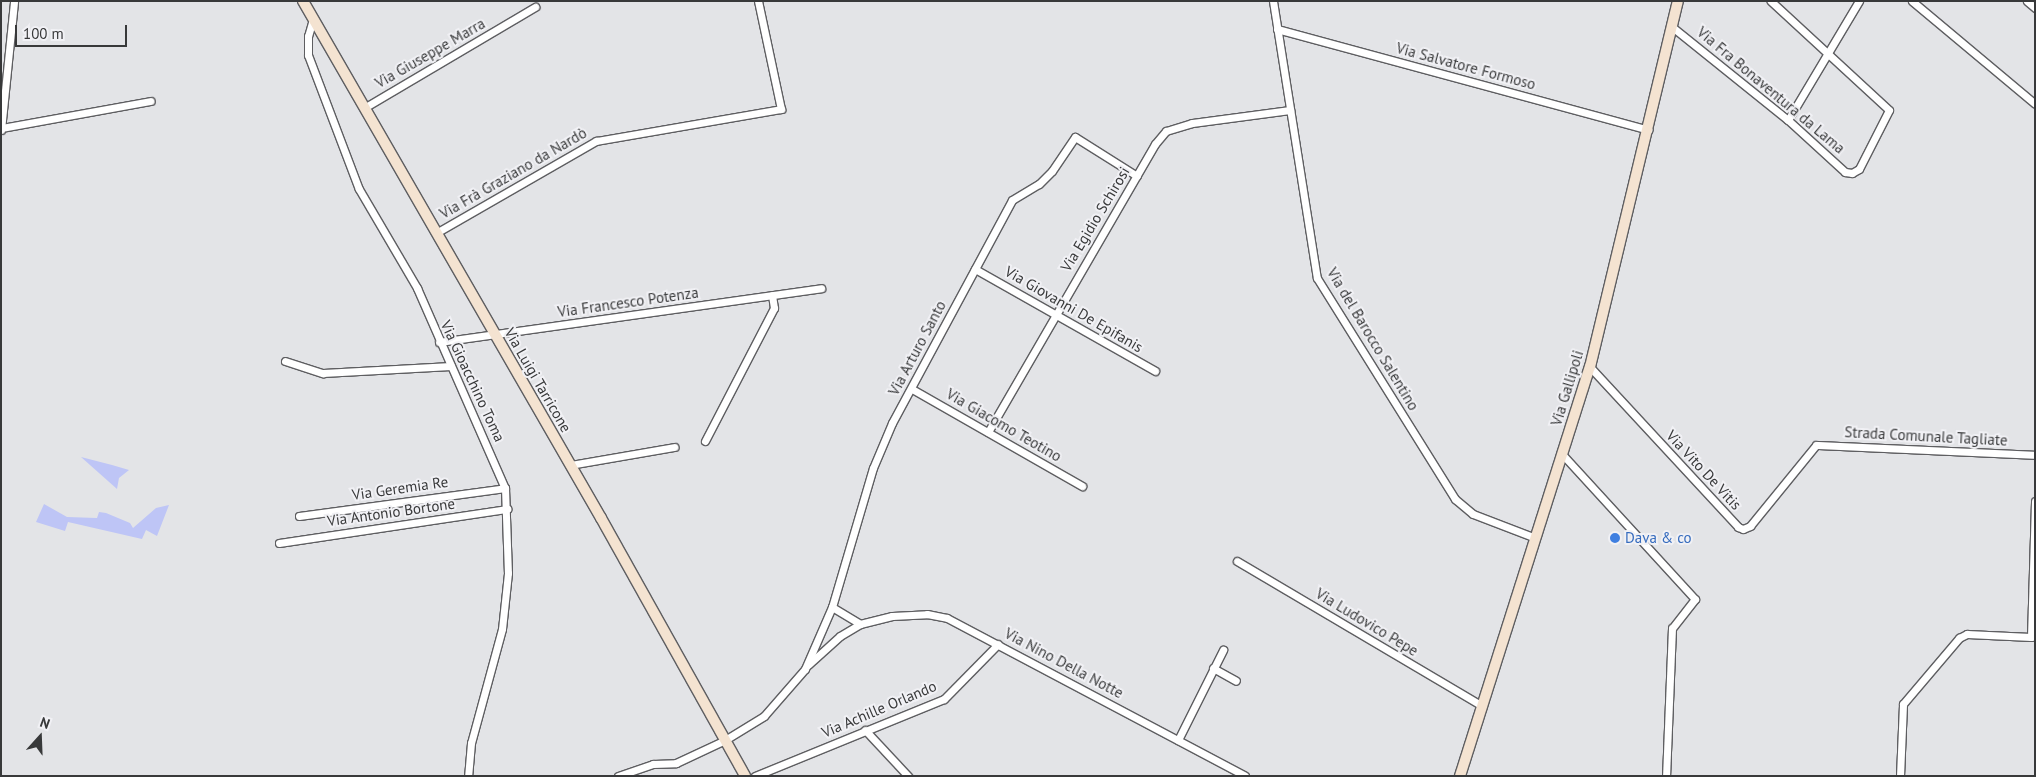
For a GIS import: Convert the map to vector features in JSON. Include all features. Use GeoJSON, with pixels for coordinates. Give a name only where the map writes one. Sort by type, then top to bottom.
{"type":"FeatureCollection","features":[{"type":"Feature","properties":{"kind":"main road","name":"Via Gallipoli"},"geometry":{"type":"LineString","coordinates":[[1460,776],[1590,366],[1678,1]]}},
{"type":"Feature","properties":{"kind":"main road","name":"Via Luigi Tarricone"},"geometry":{"type":"LineString","coordinates":[[306,2],[313,20],[570,466],[745,776]]}},
{"type":"Feature","properties":{"kind":"street"},"geometry":{"type":"LineString","coordinates":[[14,1],[1,129],[150,101]]}},
{"type":"Feature","properties":{"kind":"street","name":"Via Frà Graziano da Nardò"},"geometry":{"type":"LineString","coordinates":[[436,233],[596,141],[781,109],[758,1]]}},
{"type":"Feature","properties":{"kind":"street","name":"Via del Barocco Salentino"},"geometry":{"type":"LineString","coordinates":[[1273,1],[1317,278],[1455,500],[1473,514],[1536,538]]}},
{"type":"Feature","properties":{"kind":"street"},"geometry":{"type":"LineString","coordinates":[[1771,1],[1828,53]]}},
{"type":"Feature","properties":{"kind":"street"},"geometry":{"type":"LineString","coordinates":[[1788,120],[1859,1]]}},
{"type":"Feature","properties":{"kind":"street"},"geometry":{"type":"LineString","coordinates":[[1912,1],[2035,104]]}},
{"type":"Feature","properties":{"kind":"street"},"geometry":{"type":"LineString","coordinates":[[2027,1],[2035,8]]}},
{"type":"Feature","properties":{"kind":"street","name":"Via Giuseppe Marra"},"geometry":{"type":"LineString","coordinates":[[364,108],[535,7]]}},
{"type":"Feature","properties":{"kind":"street","name":"Via Gioacchino Toma"},"geometry":{"type":"LineString","coordinates":[[313,20],[308,36],[308,54],[355,180],[364,201],[404,263],[505,488],[508,574],[502,630],[471,743],[468,776]]}},
{"type":"Feature","properties":{"kind":"street","name":"Via Fra Bonaventura da Lama"},"geometry":{"type":"LineString","coordinates":[[1672,26],[1788,120],[1845,172],[1852,174],[1859,168],[1889,110],[1828,53]]}},
{"type":"Feature","properties":{"kind":"street","name":"Via Salvatore Formoso"},"geometry":{"type":"LineString","coordinates":[[1277,29],[1648,130]]}},
{"type":"Feature","properties":{"kind":"street","name":"Via Egidio Schirosi"},"geometry":{"type":"LineString","coordinates":[[988,432],[1055,314],[1166,131],[1192,123],[1290,110]]}},
{"type":"Feature","properties":{"kind":"street","name":"Via Arturo Santo"},"geometry":{"type":"LineString","coordinates":[[804,669],[832,606],[873,468],[892,423],[978,270],[1012,200],[1039,184],[1052,171],[1075,137],[1137,176]]}},
{"type":"Feature","properties":{"kind":"street","name":"Via Giovanni De Epifanis"},"geometry":{"type":"LineString","coordinates":[[978,270],[1155,371]]}},
{"type":"Feature","properties":{"kind":"street","name":"Via Francesco Potenza"},"geometry":{"type":"LineString","coordinates":[[439,342],[495,336],[821,288]]}},
{"type":"Feature","properties":{"kind":"street"},"geometry":{"type":"LineString","coordinates":[[705,441],[774,308],[772,295]]}},
{"type":"Feature","properties":{"kind":"street"},"geometry":{"type":"LineString","coordinates":[[285,361],[323,373],[450,366]]}},
{"type":"Feature","properties":{"kind":"street","name":"Via Vito De Vitis"},"geometry":{"type":"LineString","coordinates":[[1590,366],[1738,527],[1750,526],[1816,445]]}},
{"type":"Feature","properties":{"kind":"street","name":"Via Giacomo Teotino"},"geometry":{"type":"LineString","coordinates":[[912,389],[1082,486]]}},
{"type":"Feature","properties":{"kind":"street","name":"Strada Comunale Tagliate"},"geometry":{"type":"LineString","coordinates":[[1816,445],[2035,455]]}},
{"type":"Feature","properties":{"kind":"street"},"geometry":{"type":"LineString","coordinates":[[570,466],[674,447]]}},
{"type":"Feature","properties":{"kind":"street"},"geometry":{"type":"LineString","coordinates":[[1562,454],[1695,599],[1672,628],[1666,776]]}},
{"type":"Feature","properties":{"kind":"street","name":"Via Geremia Re"},"geometry":{"type":"LineString","coordinates":[[300,516],[505,488]]}},
{"type":"Feature","properties":{"kind":"street"},"geometry":{"type":"LineString","coordinates":[[1900,776],[1903,704],[1959,638],[1967,634],[2033,637],[2035,501]]}},
{"type":"Feature","properties":{"kind":"street","name":"Via Antonio Bortone"},"geometry":{"type":"LineString","coordinates":[[279,543],[507,509]]}},
{"type":"Feature","properties":{"kind":"street","name":"Via Ludovico Pepe"},"geometry":{"type":"LineString","coordinates":[[1237,561],[1482,706]]}},
{"type":"Feature","properties":{"kind":"street"},"geometry":{"type":"LineString","coordinates":[[832,606],[860,624]]}},
{"type":"Feature","properties":{"kind":"street","name":"Via Nino Della Notte"},"geometry":{"type":"LineString","coordinates":[[860,624],[892,616],[927,614],[947,618],[1244,776]]}},
{"type":"Feature","properties":{"kind":"street","name":"Via Arturo Santo"},"geometry":{"type":"LineString","coordinates":[[618,776],[653,764],[676,762],[725,740],[764,716],[804,669],[840,636],[860,624]]}},
{"type":"Feature","properties":{"kind":"street","name":"Via Achille Orlando"},"geometry":{"type":"LineString","coordinates":[[755,776],[944,699],[998,644]]}},
{"type":"Feature","properties":{"kind":"street"},"geometry":{"type":"LineString","coordinates":[[1178,740],[1223,650]]}},
{"type":"Feature","properties":{"kind":"street"},"geometry":{"type":"LineString","coordinates":[[1214,668],[1236,681]]}},
{"type":"Feature","properties":{"kind":"street"},"geometry":{"type":"LineString","coordinates":[[865,730],[908,776]]}},
{"type":"Feature","properties":{"kind":"shaded area"},"geometry":{"type":"Polygon","coordinates":[[[81,457],[129,470],[119,478],[117,489],[81,457]]]}},
{"type":"Feature","properties":{"kind":"shaded area"},"geometry":{"type":"Polygon","coordinates":[[[44,504],[67,517],[97,518],[99,512],[106,513],[130,523],[133,528],[156,508],[169,505],[157,536],[146,530],[142,539],[68,522],[65,531],[36,522],[44,504]]]}},
{"type":"Feature","properties":{"kind":"place","name":"Dava & co"},"geometry":{"type":"Point","coordinates":[1615,538]}}]}
